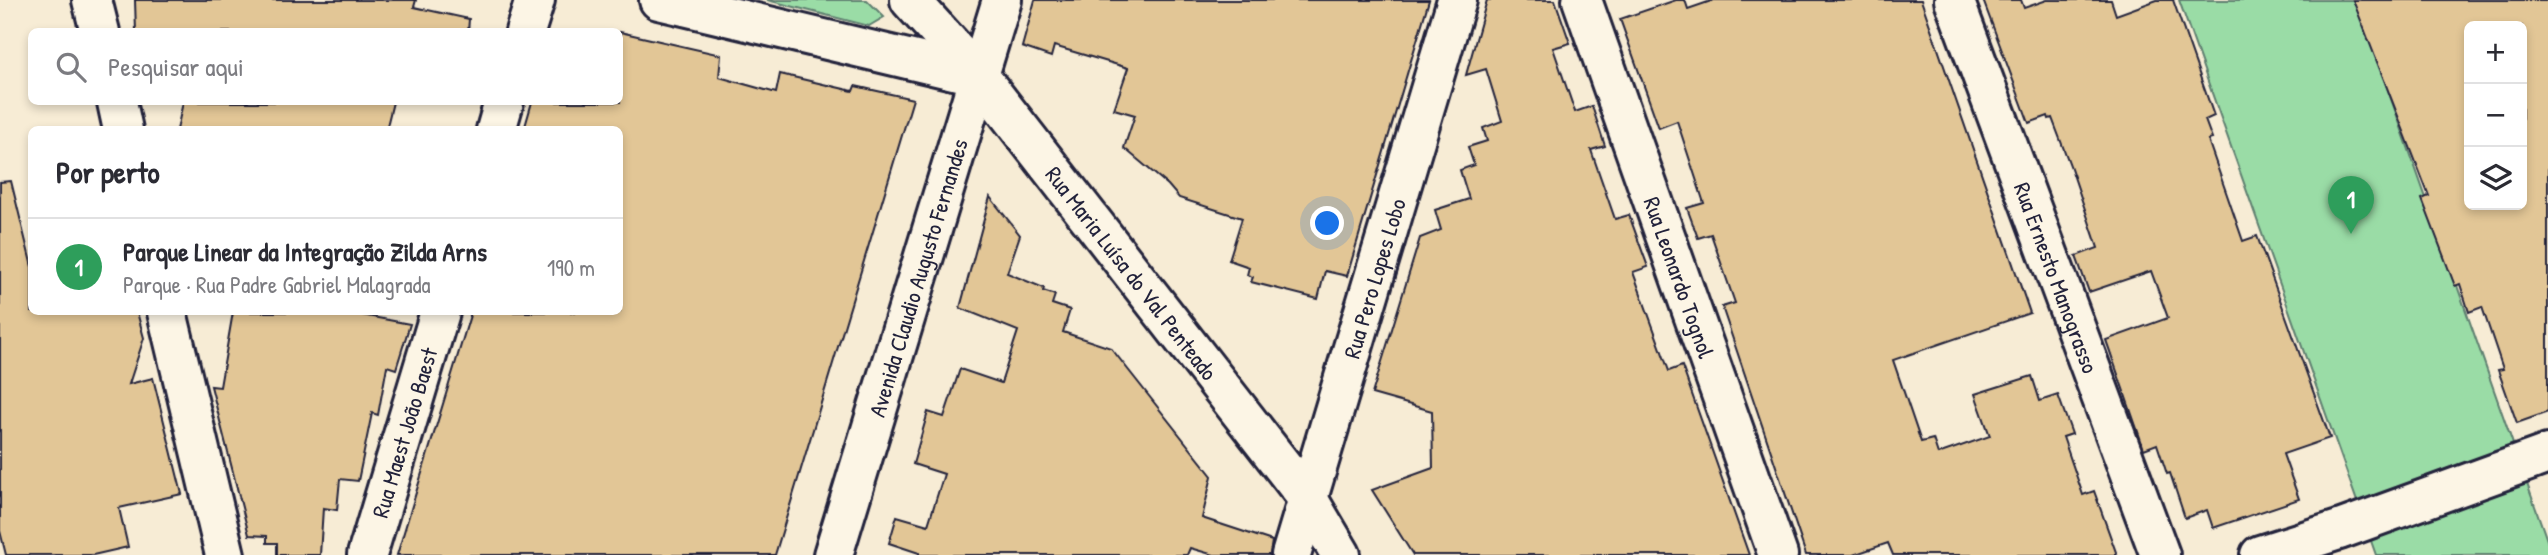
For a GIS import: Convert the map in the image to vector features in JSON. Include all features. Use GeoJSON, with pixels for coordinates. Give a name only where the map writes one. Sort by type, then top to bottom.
{"type":"FeatureCollection","features":[{"type":"Feature","properties":{"kind":"street"},"geometry":{"type":"LineString","coordinates":[[92,0],[99,28]]}},
{"type":"Feature","properties":{"kind":"street"},"geometry":{"type":"LineString","coordinates":[[527,28],[535,0]]}},
{"type":"Feature","properties":{"kind":"street"},"geometry":{"type":"LineString","coordinates":[[659,0],[979,76]]}},
{"type":"Feature","properties":{"kind":"street","name":"Rua Maria Luísa do Val Penteado"},"geometry":{"type":"LineString","coordinates":[[910,0],[979,76],[1308,499],[1341,555]]}},
{"type":"Feature","properties":{"kind":"street","name":"Avenida Claudio Augusto Fernandes"},"geometry":{"type":"LineString","coordinates":[[833,555],[1002,0]]}},
{"type":"Feature","properties":{"kind":"street","name":"Rua Pero Lopes Lobo"},"geometry":{"type":"LineString","coordinates":[[1291,555],[1457,0]]}},
{"type":"Feature","properties":{"kind":"street","name":"Rua Leonardo Tognol"},"geometry":{"type":"LineString","coordinates":[[1582,0],[1778,555]]}},
{"type":"Feature","properties":{"kind":"street","name":"Rua Ernesto Manograsso"},"geometry":{"type":"LineString","coordinates":[[1954,0],[2160,555]]}},
{"type":"Feature","properties":{"kind":"street"},"geometry":{"type":"LineString","coordinates":[[118,105],[122,126]]}},
{"type":"Feature","properties":{"kind":"street"},"geometry":{"type":"LineString","coordinates":[[497,126],[503,105]]}},
{"type":"Feature","properties":{"kind":"street"},"geometry":{"type":"LineString","coordinates":[[168,315],[225,555]]}},
{"type":"Feature","properties":{"kind":"street","name":"Rua Maest João Baest"},"geometry":{"type":"LineString","coordinates":[[367,555],[439,315]]}},
{"type":"Feature","properties":{"kind":"street"},"geometry":{"type":"LineString","coordinates":[[2260,555],[2339,530],[2548,454]]}},
{"type":"Feature","properties":{"kind":"green space"},"geometry":{"type":"Polygon","coordinates":[[[767,0],[867,0],[884,17],[869,26],[767,0]]]}},
{"type":"Feature","properties":{"kind":"green space"},"geometry":{"type":"Polygon","coordinates":[[[2179,0],[2356,0],[2548,543],[2548,555],[2376,555],[2179,0]]]}},
{"type":"Feature","properties":{"kind":"building"},"geometry":{"type":"Polygon","coordinates":[[[135,0],[416,0],[414,7],[469,19],[468,28],[136,28],[135,0]]]}},
{"type":"Feature","properties":{"kind":"building"},"geometry":{"type":"Polygon","coordinates":[[[1035,0],[1429,0],[1347,276],[1325,271],[1318,299],[1251,282],[1253,277],[1247,275],[1249,267],[1229,260],[1242,218],[1179,198],[1168,185],[1124,148],[1135,115],[1114,109],[1128,68],[1054,46],[1051,57],[1022,47],[1035,0]]]}},
{"type":"Feature","properties":{"kind":"building"},"geometry":{"type":"Polygon","coordinates":[[[1487,0],[1555,0],[1570,43],[1553,48],[1575,112],[1592,106],[1605,146],[1591,150],[1615,219],[1629,215],[1648,267],[1633,272],[1669,371],[1682,366],[1749,555],[1413,555],[1372,490],[1433,468],[1432,411],[1372,394],[1420,238],[1441,230],[1435,210],[1469,199],[1460,170],[1474,165],[1468,147],[1487,141],[1483,128],[1502,121],[1486,69],[1466,75],[1487,0]]]}},
{"type":"Feature","properties":{"kind":"building"},"geometry":{"type":"Polygon","coordinates":[[[1676,0],[1685,0],[1688,9],[1714,0],[1921,0],[2030,313],[1893,360],[1921,442],[1933,439],[1938,454],[1990,436],[1975,394],[2032,376],[2040,401],[2058,395],[2072,434],[2063,437],[2083,495],[2094,491],[2117,555],[1893,555],[1888,543],[1853,555],[1806,555],[1722,307],[1735,303],[1711,234],[1698,238],[1687,208],[1704,203],[1677,121],[1659,128],[1620,19],[1676,0]]]}},
{"type":"Feature","properties":{"kind":"building"},"geometry":{"type":"Polygon","coordinates":[[[1983,0],[2021,0],[2024,8],[2047,0],[2111,0],[2116,15],[2157,0],[2173,0],[2214,116],[2205,120],[2212,139],[2208,140],[2243,241],[2257,236],[2330,438],[2283,454],[2299,499],[2213,528],[2207,510],[2185,518],[2157,444],[2144,449],[2106,340],[2168,318],[2151,271],[2089,292],[2076,256],[2098,248],[2071,168],[2052,118],[2049,119],[2048,116],[2029,123],[1983,0]]]}},
{"type":"Feature","properties":{"kind":"building"},"geometry":{"type":"Polygon","coordinates":[[[2353,0],[2548,0],[2548,412],[2517,423],[2498,370],[2503,369],[2482,307],[2469,312],[2460,284],[2455,286],[2422,199],[2429,196],[2353,0]]]}},
{"type":"Feature","properties":{"kind":"building"},"geometry":{"type":"Polygon","coordinates":[[[623,33],[721,55],[719,77],[776,93],[780,74],[853,91],[855,86],[913,99],[775,555],[397,555],[470,315],[623,315],[623,126],[525,126],[531,105],[623,105],[623,33]]]}},
{"type":"Feature","properties":{"kind":"building"},"geometry":{"type":"Polygon","coordinates":[[[182,105],[392,105],[387,126],[178,126],[182,105]]]}},
{"type":"Feature","properties":{"kind":"building"},"geometry":{"type":"Polygon","coordinates":[[[11,181],[28,251],[28,315],[138,315],[144,338],[129,384],[153,378],[182,494],[119,508],[128,547],[93,555],[6,555],[0,531],[0,182],[11,181]]]}},
{"type":"Feature","properties":{"kind":"building"},"geometry":{"type":"Polygon","coordinates":[[[990,197],[1020,235],[1007,273],[1044,288],[1043,291],[1055,295],[1052,304],[1070,310],[1063,332],[1111,348],[1212,476],[1202,518],[1272,541],[1270,555],[1214,555],[1190,548],[1187,555],[919,555],[889,543],[897,516],[928,525],[944,474],[913,464],[928,412],[944,417],[960,369],[1001,383],[1018,331],[960,308],[990,197]]]}},
{"type":"Feature","properties":{"kind":"building"},"geometry":{"type":"Polygon","coordinates":[[[232,315],[362,315],[410,324],[396,369],[387,366],[378,415],[372,413],[358,481],[340,479],[337,510],[323,508],[320,555],[277,555],[277,543],[267,543],[267,536],[249,535],[211,386],[220,387],[232,315]]]}},
{"type":"Feature","properties":{"kind":"place","name":"Parque Linear da Integração Zilda Arns"},"geometry":{"type":"Point","coordinates":[2351,234]}}]}
